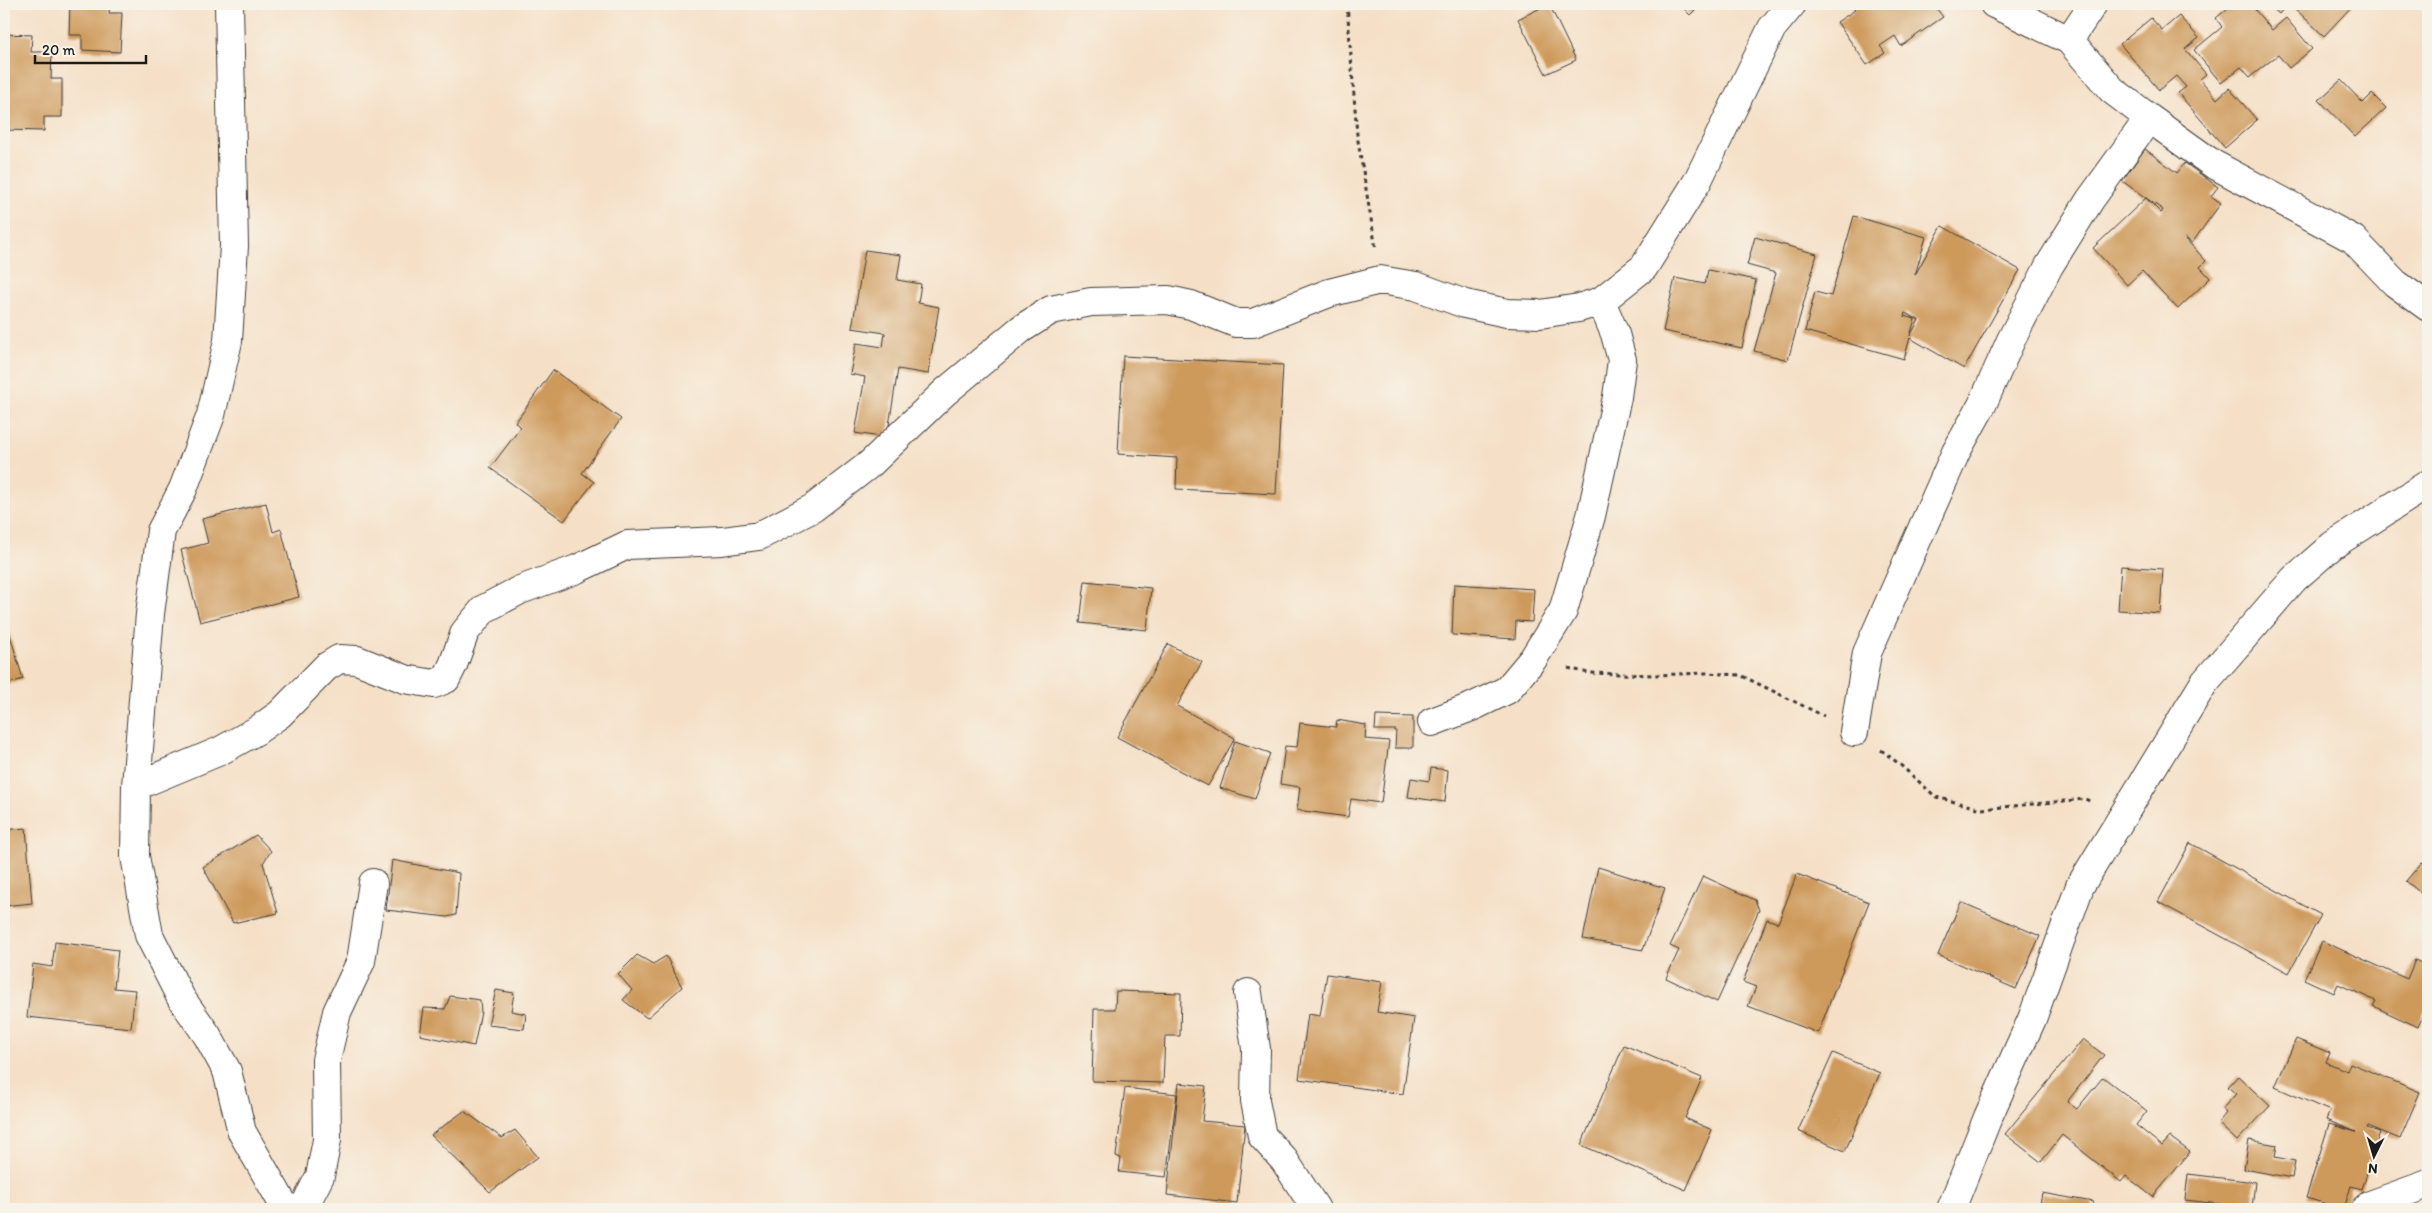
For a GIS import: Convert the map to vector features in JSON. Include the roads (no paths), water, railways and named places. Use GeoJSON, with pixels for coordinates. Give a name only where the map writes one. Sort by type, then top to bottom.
{"type":"FeatureCollection","features":[{"type":"Feature","properties":{"kind":"street"},"geometry":{"type":"LineString","coordinates":[[229,4],[234,246],[228,341],[211,416],[183,489],[161,530],[150,614],[136,786],[135,856],[149,935],[182,998],[207,1035],[227,1071],[242,1132],[286,1209]]}},
{"type":"Feature","properties":{"kind":"street"},"geometry":{"type":"LineString","coordinates":[[136,786],[220,751],[256,732],[280,714],[326,667],[339,659],[357,660],[405,679],[434,684],[446,679],[465,632],[484,609],[520,590],[577,569],[627,546],[722,541],[759,536],[813,508],[863,469],[945,392],[1021,329],[1051,310],[1091,302],[1168,300],[1191,306],[1236,323],[1245,324],[1329,293],[1380,280],[1416,286],[1465,304],[1507,313],[1540,314],[1579,308],[1601,301],[1644,267],[1698,182],[1772,28],[1792,4]]}},
{"type":"Feature","properties":{"kind":"street"},"geometry":{"type":"LineString","coordinates":[[1994,4],[2069,40],[2112,90],[2149,118],[2213,164],[2353,239],[2395,283],[2428,308]]}},
{"type":"Feature","properties":{"kind":"street"},"geometry":{"type":"LineString","coordinates":[[2069,40],[2094,4]]}},
{"type":"Feature","properties":{"kind":"street"},"geometry":{"type":"LineString","coordinates":[[1854,732],[1867,653],[1956,452],[1982,406],[2010,340],[2049,266],[2090,200],[2149,118]]}},
{"type":"Feature","properties":{"kind":"street"},"geometry":{"type":"LineString","coordinates":[[1432,722],[1474,706],[1508,690],[1563,611],[1591,516],[1617,398],[1622,360],[1615,334],[1601,301]]}},
{"type":"Feature","properties":{"kind":"street"},"geometry":{"type":"LineString","coordinates":[[1951,1209],[1988,1117],[2032,1019],[2080,886],[2204,683],[2294,579],[2333,545],[2428,484]]}},
{"type":"Feature","properties":{"kind":"street"},"geometry":{"type":"LineString","coordinates":[[303,1209],[320,1176],[327,1140],[326,1060],[337,1012],[361,961],[373,883]]}},
{"type":"Feature","properties":{"kind":"street"},"geometry":{"type":"LineString","coordinates":[[1248,993],[1256,1049],[1255,1102],[1262,1136],[1284,1160],[1316,1209]]}},
{"type":"Feature","properties":{"kind":"street"},"geometry":{"type":"LineString","coordinates":[[2365,1209],[2370,1205],[2428,1184]]}}]}
